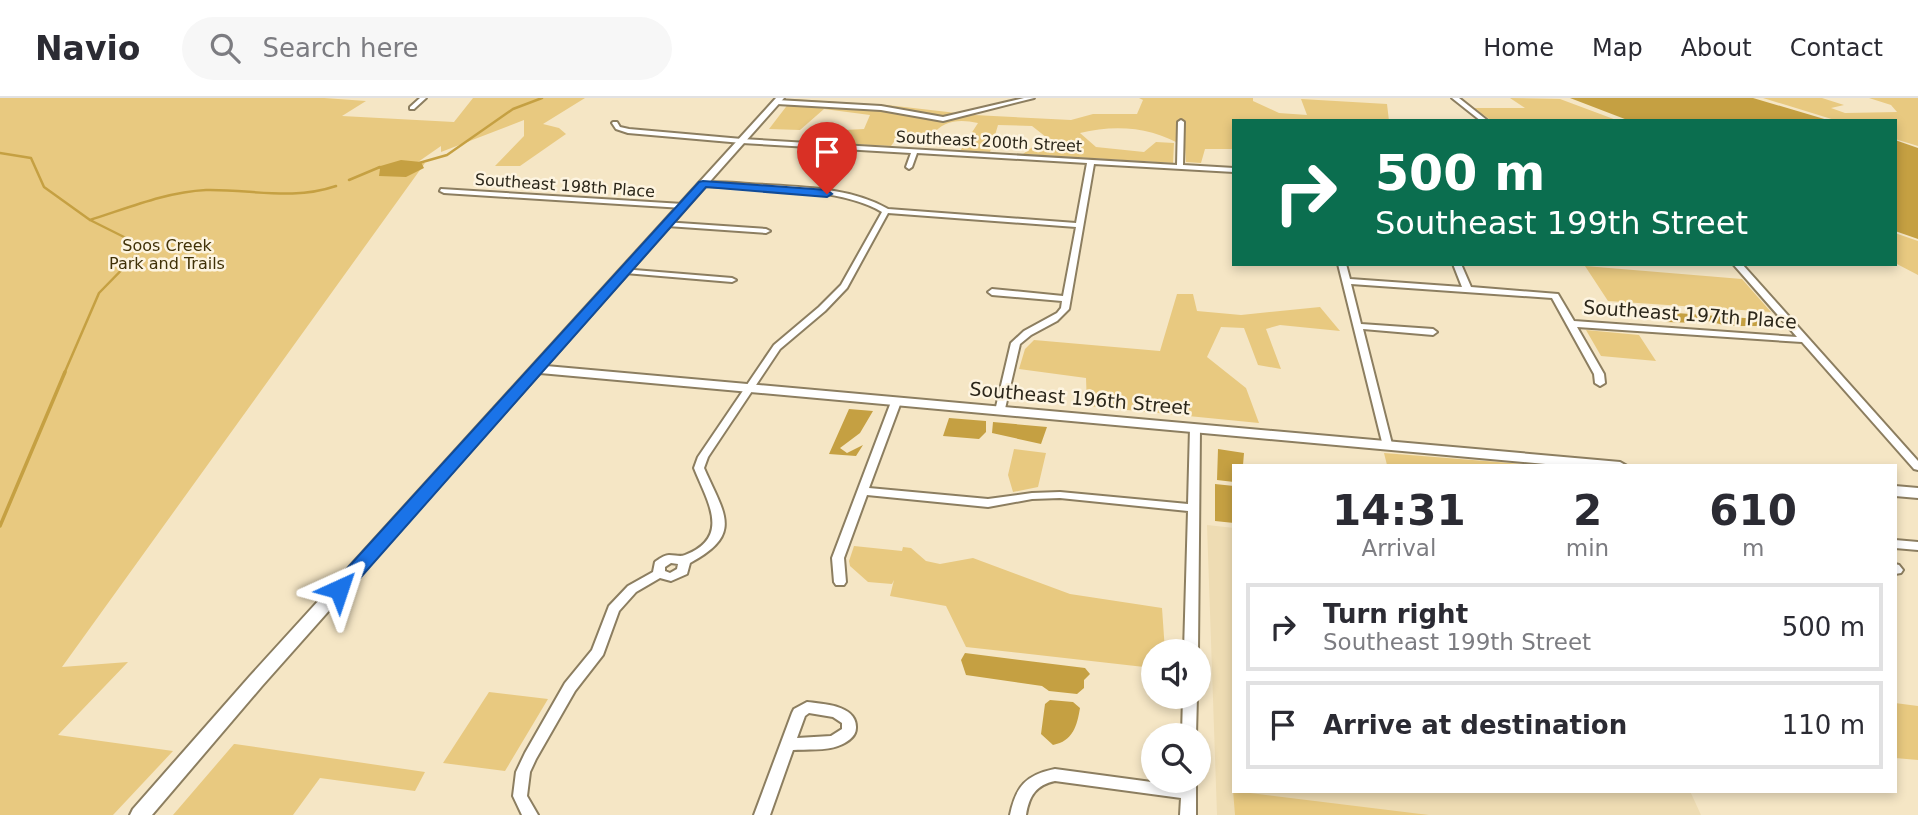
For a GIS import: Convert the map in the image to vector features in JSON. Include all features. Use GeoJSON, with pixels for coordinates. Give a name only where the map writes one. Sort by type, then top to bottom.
{"type":"FeatureCollection","features":[{"type":"Feature","properties":{"kind":"street"},"geometry":{"type":"LineString","coordinates":[[412,108],[423,98]]}},
{"type":"Feature","properties":{"kind":"street"},"geometry":{"type":"LineString","coordinates":[[140,815],[256,681],[778,100],[881,108],[943,119],[1031,98]]}},
{"type":"Feature","properties":{"kind":"street"},"geometry":{"type":"LineString","coordinates":[[1454,98],[1482,119]]}},
{"type":"Feature","properties":{"kind":"street"},"geometry":{"type":"LineString","coordinates":[[1180,167],[1181,122]]}},
{"type":"Feature","properties":{"kind":"street","name":"Southeast 200th Street"},"geometry":{"type":"LineString","coordinates":[[615,124],[628,131],[826,149],[915,151],[1232,170]]}},
{"type":"Feature","properties":{"kind":"street"},"geometry":{"type":"LineString","coordinates":[[909,167],[915,151]]}},
{"type":"Feature","properties":{"kind":"street"},"geometry":{"type":"LineString","coordinates":[[999,411],[1016,343],[1023,335],[1062,314],[1067,299],[1091,161]]}},
{"type":"Feature","properties":{"kind":"street"},"geometry":{"type":"LineString","coordinates":[[703,184],[839,195],[869,202],[886,211],[1079,225]]}},
{"type":"Feature","properties":{"kind":"street","name":"Southeast 198th Place"},"geometry":{"type":"LineString","coordinates":[[444,191],[683,206]]}},
{"type":"Feature","properties":{"kind":"street"},"geometry":{"type":"LineString","coordinates":[[530,815],[520,796],[523,772],[570,687],[598,652],[606,622],[615,606],[639,583],[659,573],[659,565],[665,560],[674,558],[684,561],[700,554],[713,542],[720,528],[720,516],[699,468],[703,457],[746,389],[784,339],[822,309],[839,291],[886,211]]}},
{"type":"Feature","properties":{"kind":"street"},"geometry":{"type":"LineString","coordinates":[[667,224],[766,231]]}},
{"type":"Feature","properties":{"kind":"street"},"geometry":{"type":"LineString","coordinates":[[1343,266],[1387,444]]}},
{"type":"Feature","properties":{"kind":"street"},"geometry":{"type":"LineString","coordinates":[[1458,266],[1467,289]]}},
{"type":"Feature","properties":{"kind":"street"},"geometry":{"type":"LineString","coordinates":[[1739,266],[1918,467]]}},
{"type":"Feature","properties":{"kind":"street"},"geometry":{"type":"LineString","coordinates":[[625,271],[732,280]]}},
{"type":"Feature","properties":{"kind":"street"},"geometry":{"type":"LineString","coordinates":[[1348,281],[1555,296],[1599,374],[1600,383]]}},
{"type":"Feature","properties":{"kind":"street"},"geometry":{"type":"LineString","coordinates":[[992,292],[1067,299]]}},
{"type":"Feature","properties":{"kind":"street","name":"Southeast 197th Place"},"geometry":{"type":"LineString","coordinates":[[1572,324],[1805,340]]}},
{"type":"Feature","properties":{"kind":"street"},"geometry":{"type":"LineString","coordinates":[[1358,326],[1433,332]]}},
{"type":"Feature","properties":{"kind":"street","name":"Southeast 196th Street"},"geometry":{"type":"LineString","coordinates":[[537,369],[1599,464]]}},
{"type":"Feature","properties":{"kind":"street"},"geometry":{"type":"LineString","coordinates":[[840,582],[838,558],[896,402]]}},
{"type":"Feature","properties":{"kind":"street"},"geometry":{"type":"LineString","coordinates":[[1191,639],[1195,428]]}},
{"type":"Feature","properties":{"kind":"street"},"geometry":{"type":"LineString","coordinates":[[863,491],[988,503],[1034,495],[1060,495],[1193,508]]}},
{"type":"Feature","properties":{"kind":"street"},"geometry":{"type":"LineString","coordinates":[[1897,491],[1918,493]]}},
{"type":"Feature","properties":{"kind":"street"},"geometry":{"type":"LineString","coordinates":[[1897,544],[1918,546]]}},
{"type":"Feature","properties":{"kind":"street"},"geometry":{"type":"LineString","coordinates":[[762,815],[788,744]]}},
{"type":"Feature","properties":{"kind":"street"},"geometry":{"type":"LineString","coordinates":[[1018,815],[1025,789],[1047,776],[1141,783]]}},
{"type":"Feature","properties":{"kind":"street"},"geometry":{"type":"LineString","coordinates":[[1188,793],[1188,815]]}},
{"type":"Feature","properties":{"kind":"shaded area"},"geometry":{"type":"Polygon","coordinates":[[[1570,98],[1753,98],[1824,119],[1625,119],[1570,98]]]}},
{"type":"Feature","properties":{"kind":"shaded area"},"geometry":{"type":"Polygon","coordinates":[[[1897,141],[1918,148],[1918,239],[1897,232],[1897,141]]]}},
{"type":"Feature","properties":{"kind":"shaded area"},"geometry":{"type":"Polygon","coordinates":[[[401,160],[421,162],[424,168],[406,177],[379,176],[380,169],[377,167],[401,160]]]}},
{"type":"Feature","properties":{"kind":"shaded area"},"geometry":{"type":"Polygon","coordinates":[[[1663,312],[1758,319],[1767,326],[1728,326],[1699,319],[1698,323],[1665,322],[1657,314],[1663,312]]]}},
{"type":"Feature","properties":{"kind":"shaded area"},"geometry":{"type":"Polygon","coordinates":[[[849,409],[873,411],[860,433],[840,448],[847,453],[863,445],[856,456],[829,454],[849,409]]]}},
{"type":"Feature","properties":{"kind":"shaded area"},"geometry":{"type":"Polygon","coordinates":[[[949,418],[986,421],[986,432],[979,439],[943,436],[949,418]]]}},
{"type":"Feature","properties":{"kind":"shaded area"},"geometry":{"type":"Polygon","coordinates":[[[993,422],[1047,427],[1041,444],[992,433],[993,422]]]}},
{"type":"Feature","properties":{"kind":"shaded area"},"geometry":{"type":"Polygon","coordinates":[[[1218,449],[1244,453],[1243,464],[1232,464],[1232,482],[1217,480],[1218,449]]]}},
{"type":"Feature","properties":{"kind":"shaded area"},"geometry":{"type":"Polygon","coordinates":[[[1215,484],[1232,486],[1232,523],[1215,521],[1215,484]]]}},
{"type":"Feature","properties":{"kind":"shaded area"},"geometry":{"type":"Polygon","coordinates":[[[1207,525],[1232,528],[1232,793],[1691,793],[1701,815],[1217,815],[1207,525]]]}},
{"type":"Feature","properties":{"kind":"shaded area"},"geometry":{"type":"Polygon","coordinates":[[[965,653],[1085,668],[1090,674],[1084,680],[1084,688],[1077,694],[1049,691],[1042,686],[966,675],[961,660],[965,653]]]}},
{"type":"Feature","properties":{"kind":"shaded area"},"geometry":{"type":"Polygon","coordinates":[[[1050,700],[1073,702],[1080,708],[1073,732],[1065,740],[1053,745],[1041,734],[1045,704],[1050,700]]]}},
{"type":"Feature","properties":{"kind":"green space","name":"Soos Creek Park and Trails"},"geometry":{"type":"Polygon","coordinates":[[[0,98],[324,98],[366,101],[342,116],[454,122],[473,98],[585,98],[543,124],[559,128],[566,134],[520,166],[495,166],[524,136],[524,120],[441,152],[441,146],[418,162],[425,163],[62,667],[128,662],[58,735],[173,751],[113,815],[0,815],[0,98]]]}},
{"type":"Feature","properties":{"kind":"green space"},"geometry":{"type":"Polygon","coordinates":[[[1139,98],[1253,98],[1253,101],[1279,113],[1307,115],[1301,99],[1387,104],[1389,119],[1232,119],[1232,149],[1205,149],[1201,163],[1186,162],[1185,147],[1173,140],[1134,129],[1080,133],[1096,147],[1144,152],[1156,142],[1174,143],[1173,163],[1023,154],[1046,137],[1032,126],[998,125],[990,152],[960,151],[978,123],[971,122],[947,124],[931,136],[898,136],[891,146],[814,142],[806,132],[864,129],[870,115],[824,109],[800,130],[769,129],[792,99],[887,105],[974,115],[1071,120],[1093,114],[1137,114],[1143,100],[1139,98]]]}},
{"type":"Feature","properties":{"kind":"green space"},"geometry":{"type":"Polygon","coordinates":[[[1510,98],[1560,99],[1614,119],[1489,119],[1474,108],[1525,108],[1510,98]]]}},
{"type":"Feature","properties":{"kind":"green space"},"geometry":{"type":"Polygon","coordinates":[[[1763,98],[1822,98],[1844,105],[1831,108],[1845,113],[1897,112],[1891,105],[1869,98],[1918,98],[1918,146],[1897,140],[1897,119],[1831,119],[1763,98]]]}},
{"type":"Feature","properties":{"kind":"green space"},"geometry":{"type":"Polygon","coordinates":[[[1897,234],[1918,241],[1918,275],[1897,264],[1897,234]]]}},
{"type":"Feature","properties":{"kind":"green space"},"geometry":{"type":"Polygon","coordinates":[[[1585,266],[1742,279],[1771,312],[1608,301],[1585,266]]]}},
{"type":"Feature","properties":{"kind":"green space"},"geometry":{"type":"Polygon","coordinates":[[[1177,294],[1193,294],[1197,311],[1241,315],[1320,307],[1340,331],[1280,325],[1266,329],[1281,369],[1258,365],[1244,328],[1221,327],[1207,357],[1246,388],[1259,423],[1087,406],[1086,378],[1019,369],[1025,349],[1034,340],[1160,351],[1177,294]]]}},
{"type":"Feature","properties":{"kind":"green space"},"geometry":{"type":"Polygon","coordinates":[[[1586,330],[1639,335],[1656,361],[1601,356],[1586,330]]]}},
{"type":"Feature","properties":{"kind":"green space"},"geometry":{"type":"Polygon","coordinates":[[[1014,449],[1046,453],[1038,487],[1013,492],[1008,475],[1014,449]]]}},
{"type":"Feature","properties":{"kind":"green space"},"geometry":{"type":"Polygon","coordinates":[[[1384,453],[1522,464],[1387,464],[1384,453]]]}},
{"type":"Feature","properties":{"kind":"green space"},"geometry":{"type":"Polygon","coordinates":[[[854,546],[902,551],[903,547],[911,548],[926,561],[940,564],[973,558],[1070,594],[1162,608],[1164,639],[1141,639],[1141,667],[966,647],[946,606],[890,596],[894,580],[892,584],[868,582],[850,566],[854,546]]]}},
{"type":"Feature","properties":{"kind":"green space"},"geometry":{"type":"Polygon","coordinates":[[[489,692],[548,699],[505,771],[443,763],[489,692]]]}},
{"type":"Feature","properties":{"kind":"green space"},"geometry":{"type":"Polygon","coordinates":[[[1897,703],[1918,706],[1918,760],[1897,758],[1897,703]]]}},
{"type":"Feature","properties":{"kind":"green space"},"geometry":{"type":"Polygon","coordinates":[[[234,744],[425,772],[415,791],[320,778],[293,815],[173,815],[234,744]]]}},
{"type":"Feature","properties":{"kind":"green space"},"geometry":{"type":"Polygon","coordinates":[[[1233,793],[1429,815],[1235,815],[1233,793]]]}},
{"type":"Feature","properties":{"kind":"waterway"},"geometry":{"type":"LineString","coordinates":[[419,163],[447,155],[513,109],[542,98]]}},
{"type":"Feature","properties":{"kind":"waterway"},"geometry":{"type":"LineString","coordinates":[[0,153],[31,158],[44,187],[90,220]]}},
{"type":"Feature","properties":{"kind":"waterway"},"geometry":{"type":"LineString","coordinates":[[349,180],[380,167]]}},
{"type":"Feature","properties":{"kind":"waterway"},"geometry":{"type":"LineString","coordinates":[[90,220],[147,201],[191,191],[287,194],[336,186]]}},
{"type":"Feature","properties":{"kind":"waterway"},"geometry":{"type":"LineString","coordinates":[[64,374],[99,293],[144,247],[90,220]]}},
{"type":"Feature","properties":{"kind":"waterway"},"geometry":{"type":"LineString","coordinates":[[0,526],[65,372]]}},
{"type":"Feature","properties":{"kind":"route"},"geometry":{"type":"LineString","coordinates":[[339,589],[703,184],[827,194]]}}]}
